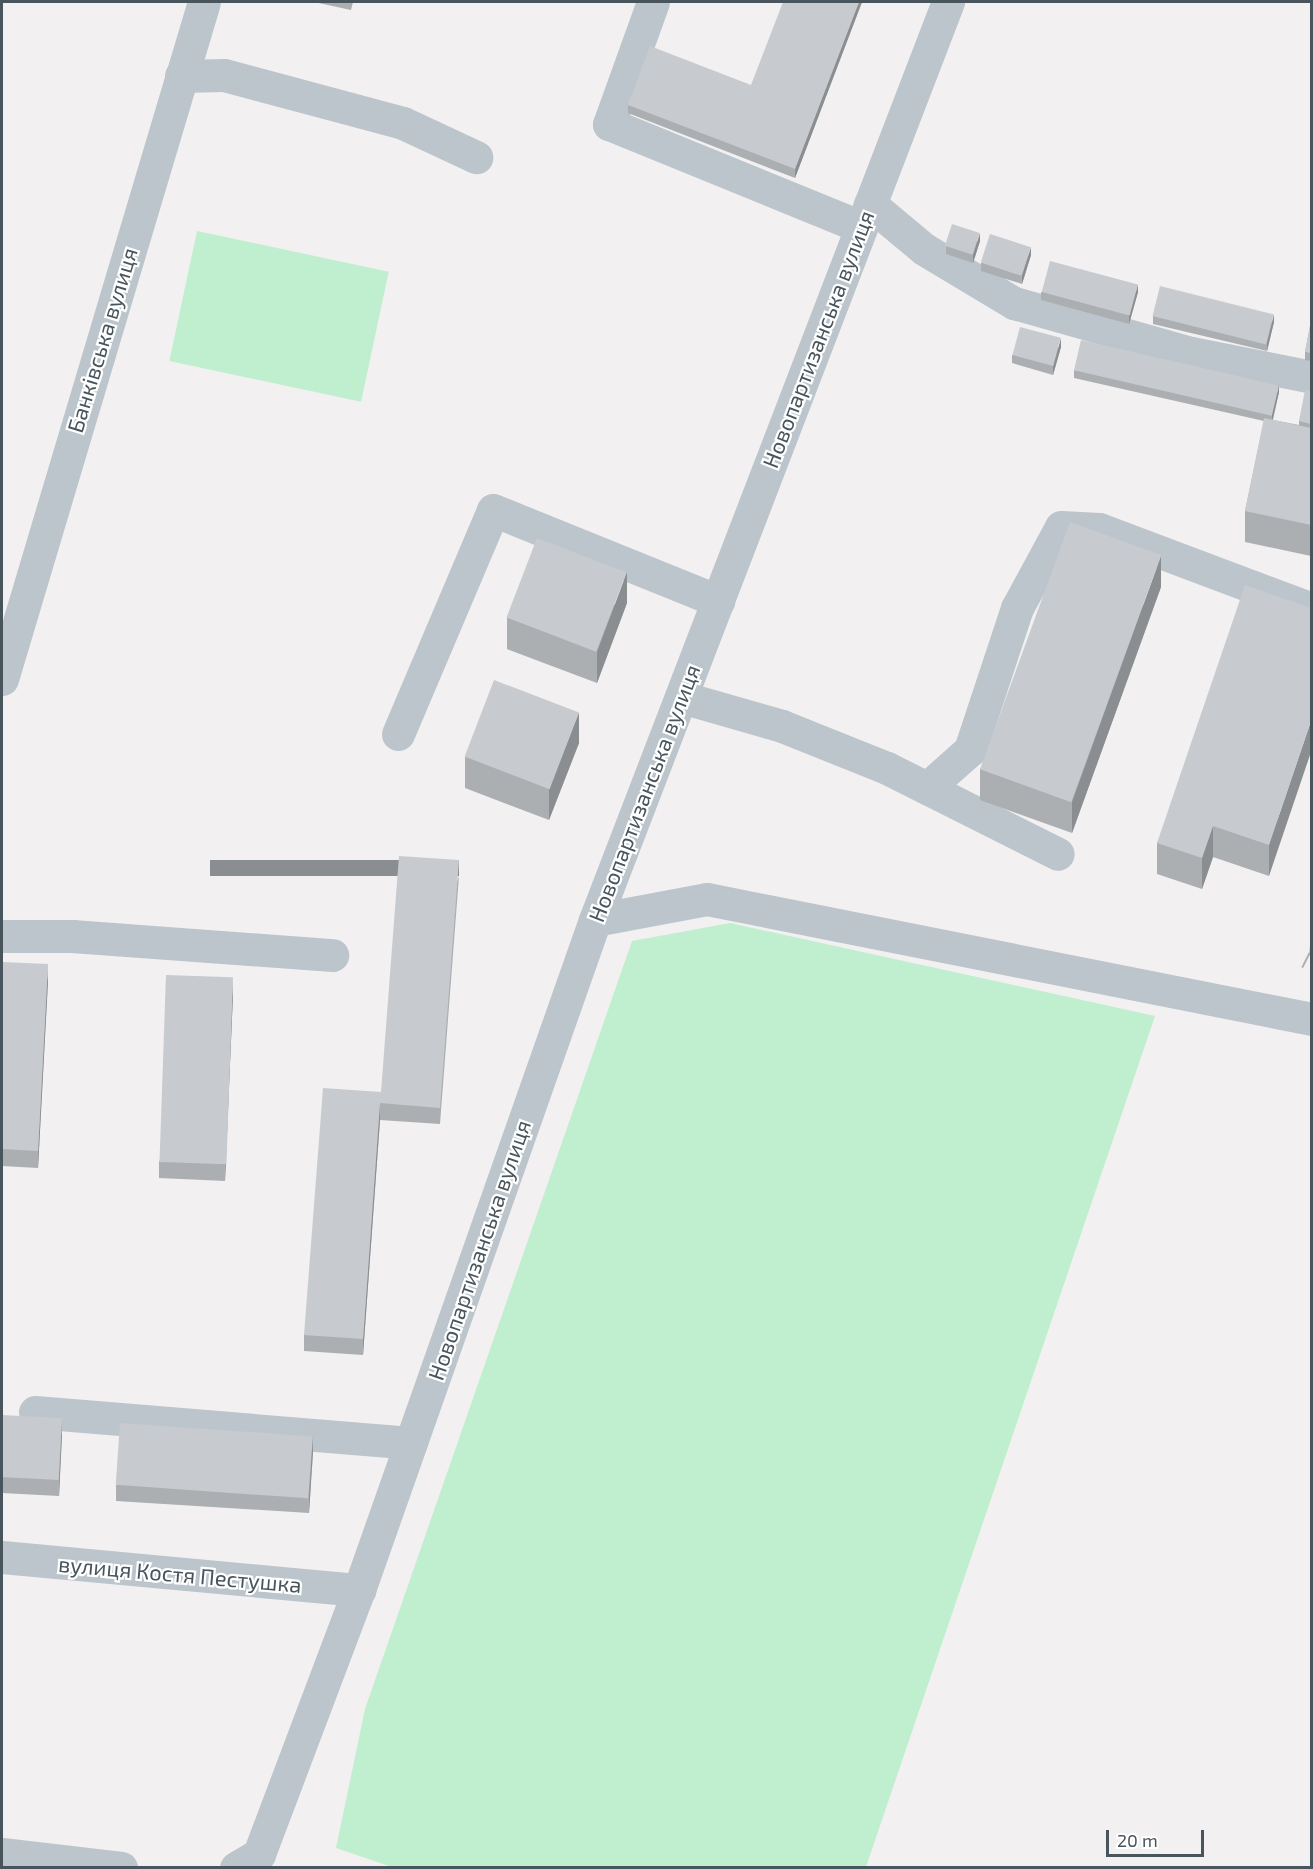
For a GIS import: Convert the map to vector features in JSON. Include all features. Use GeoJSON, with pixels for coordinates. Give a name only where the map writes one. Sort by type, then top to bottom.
{"type":"FeatureCollection","features":[{"type":"Feature","properties":{"kind":"street","name":"Банківська вулиця"},"geometry":{"type":"LineString","coordinates":[[2,679],[204,2]]}},
{"type":"Feature","properties":{"kind":"street"},"geometry":{"type":"LineString","coordinates":[[653,2],[609,124],[866,215],[1014,303],[1191,353],[1311,377]]}},
{"type":"Feature","properties":{"kind":"street","name":"Новопартизанська вулиця"},"geometry":{"type":"LineString","coordinates":[[236,1868],[259,1854],[359,1590],[595,920],[948,2]]}},
{"type":"Feature","properties":{"kind":"street"},"geometry":{"type":"LineString","coordinates":[[181,76],[224,75],[403,123],[476,157]]}},
{"type":"Feature","properties":{"kind":"street"},"geometry":{"type":"LineString","coordinates":[[399,734],[493,510],[718,601]]}},
{"type":"Feature","properties":{"kind":"street"},"geometry":{"type":"LineString","coordinates":[[927,788],[970,750],[1017,608],[1061,527],[1099,529],[1311,609]]}},
{"type":"Feature","properties":{"kind":"street"},"geometry":{"type":"LineString","coordinates":[[681,697],[782,726],[927,788],[1058,854]]}},
{"type":"Feature","properties":{"kind":"street"},"geometry":{"type":"LineString","coordinates":[[595,920],[707,899],[1311,1019]]}},
{"type":"Feature","properties":{"kind":"street"},"geometry":{"type":"LineString","coordinates":[[2,936],[72,936],[332,955]]}},
{"type":"Feature","properties":{"kind":"street"},"geometry":{"type":"LineString","coordinates":[[35,1412],[411,1443]]}},
{"type":"Feature","properties":{"kind":"street","name":"вулиця Костя Пестушка"},"geometry":{"type":"LineString","coordinates":[[2,1557],[359,1590]]}},
{"type":"Feature","properties":{"kind":"street"},"geometry":{"type":"LineString","coordinates":[[2,1854],[121,1868]]}},
{"type":"Feature","properties":{"kind":"green space"},"geometry":{"type":"Polygon","coordinates":[[[197,231],[389,272],[361,402],[169,361],[197,231]]]}},
{"type":"Feature","properties":{"kind":"green space"},"geometry":{"type":"Polygon","coordinates":[[[730,923],[1155,1016],[866,1867],[395,1868],[336,1848],[365,1709],[632,941],[730,923]]]}},
{"type":"Feature","properties":{"kind":"building"},"geometry":{"type":"Polygon","coordinates":[[[783,2],[859,2],[795,169],[628,105],[650,46],[751,85],[783,2]]]}},
{"type":"Feature","properties":{"kind":"building"},"geometry":{"type":"Polygon","coordinates":[[[952,224],[980,233],[972,255],[945,246],[952,224]]]}},
{"type":"Feature","properties":{"kind":"building"},"geometry":{"type":"Polygon","coordinates":[[[990,234],[1031,247],[1022,276],[981,263],[990,234]]]}},
{"type":"Feature","properties":{"kind":"building"},"geometry":{"type":"Polygon","coordinates":[[[1050,261],[1138,285],[1130,315],[1042,292],[1050,261]]]}},
{"type":"Feature","properties":{"kind":"building"},"geometry":{"type":"Polygon","coordinates":[[[1160,286],[1274,314],[1266,344],[1153,316],[1160,286]]]}},
{"type":"Feature","properties":{"kind":"building"},"geometry":{"type":"Polygon","coordinates":[[[1311,321],[1311,353],[1305,352],[1311,321]]]}},
{"type":"Feature","properties":{"kind":"building"},"geometry":{"type":"Polygon","coordinates":[[[1020,327],[1061,338],[1053,366],[1012,355],[1020,327]]]}},
{"type":"Feature","properties":{"kind":"building"},"geometry":{"type":"Polygon","coordinates":[[[1081,340],[1279,386],[1272,416],[1074,370],[1081,340]]]}},
{"type":"Feature","properties":{"kind":"building"},"geometry":{"type":"Polygon","coordinates":[[[1305,390],[1311,391],[1311,424],[1299,421],[1305,390]]]}},
{"type":"Feature","properties":{"kind":"building"},"geometry":{"type":"Polygon","coordinates":[[[1264,418],[1311,428],[1311,525],[1245,511],[1264,418]]]}},
{"type":"Feature","properties":{"kind":"building"},"geometry":{"type":"Polygon","coordinates":[[[1070,522],[1161,555],[1071,802],[980,769],[1070,522]]]}},
{"type":"Feature","properties":{"kind":"building"},"geometry":{"type":"Polygon","coordinates":[[[537,538],[627,572],[596,652],[507,617],[537,538]]]}},
{"type":"Feature","properties":{"kind":"building"},"geometry":{"type":"Polygon","coordinates":[[[1245,585],[1311,608],[1311,721],[1269,845],[1213,826],[1202,858],[1157,843],[1245,585]]]}},
{"type":"Feature","properties":{"kind":"building"},"geometry":{"type":"Polygon","coordinates":[[[494,680],[579,713],[550,789],[465,757],[494,680]]]}},
{"type":"Feature","properties":{"kind":"building"},"geometry":{"type":"Polygon","coordinates":[[[399,856],[459,860],[440,1108],[380,1103],[363,1339],[304,1335],[323,1088],[381,1092],[399,856]]]}},
{"type":"Feature","properties":{"kind":"building"},"geometry":{"type":"Polygon","coordinates":[[[2,962],[48,964],[38,1151],[2,1149],[2,962]]]}},
{"type":"Feature","properties":{"kind":"building"},"geometry":{"type":"Polygon","coordinates":[[[166,975],[233,977],[226,1164],[159,1162],[166,975]]]}},
{"type":"Feature","properties":{"kind":"building"},"geometry":{"type":"Polygon","coordinates":[[[2,1415],[62,1418],[59,1480],[2,1477],[2,1415]]]}},
{"type":"Feature","properties":{"kind":"building"},"geometry":{"type":"Polygon","coordinates":[[[120,1423],[313,1436],[308,1498],[116,1485],[120,1423]]]}}]}
